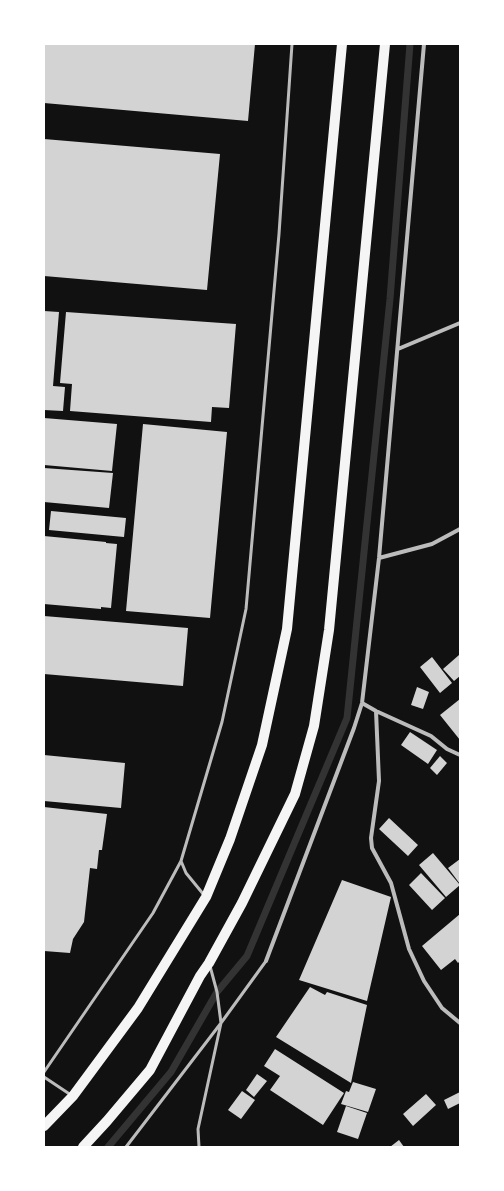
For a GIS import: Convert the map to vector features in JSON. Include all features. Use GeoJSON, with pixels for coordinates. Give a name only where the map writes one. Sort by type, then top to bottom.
{"type":"FeatureCollection","features":[{"type":"Feature","properties":{"kind":"main road"},"geometry":{"type":"LineString","coordinates":[[44,1126],[73,1096],[138,1008],[206,897],[230,839],[262,745],[287,629],[342,44]]}},
{"type":"Feature","properties":{"kind":"main road"},"geometry":{"type":"LineString","coordinates":[[83,1147],[150,1070],[200,976],[209,963],[242,903],[295,794],[314,726],[329,630],[385,44]]}},
{"type":"Feature","properties":{"kind":"street"},"geometry":{"type":"LineString","coordinates":[[266,961],[354,728],[362,703],[379,558],[424,44]]}},
{"type":"Feature","properties":{"kind":"street"},"geometry":{"type":"LineString","coordinates":[[398,349],[460,323]]}},
{"type":"Feature","properties":{"kind":"street"},"geometry":{"type":"LineString","coordinates":[[379,558],[432,544],[460,529]]}},
{"type":"Feature","properties":{"kind":"street"},"geometry":{"type":"LineString","coordinates":[[362,703],[431,736],[447,749],[460,755]]}},
{"type":"Feature","properties":{"kind":"street"},"geometry":{"type":"LineString","coordinates":[[376,711],[379,781],[371,838],[372,848],[391,883],[409,949],[424,981],[442,1008],[460,1023]]}},
{"type":"Feature","properties":{"kind":"lane"},"geometry":{"type":"LineString","coordinates":[[44,1072],[153,913],[181,860],[222,722],[246,609],[279,234],[292,44]]}},
{"type":"Feature","properties":{"kind":"lane"},"geometry":{"type":"LineString","coordinates":[[181,860],[186,873],[206,897]]}},
{"type":"Feature","properties":{"kind":"lane"},"geometry":{"type":"LineString","coordinates":[[126,1147],[221,1024],[266,961]]}},
{"type":"Feature","properties":{"kind":"lane"},"geometry":{"type":"LineString","coordinates":[[199,1147],[198,1129],[221,1024],[217,992],[209,963]]}},
{"type":"Feature","properties":{"kind":"lane"},"geometry":{"type":"LineString","coordinates":[[44,1077],[73,1096]]}},
{"type":"Feature","properties":{"kind":"building"},"geometry":{"type":"Polygon","coordinates":[[[44,44],[255,44],[248,121],[44,103],[44,44]]]}},
{"type":"Feature","properties":{"kind":"building"},"geometry":{"type":"Polygon","coordinates":[[[44,139],[220,154],[207,290],[44,276],[44,139]]]}},
{"type":"Feature","properties":{"kind":"building"},"geometry":{"type":"Polygon","coordinates":[[[44,311],[59,312],[53,386],[65,387],[63,411],[44,410],[44,311]]]}},
{"type":"Feature","properties":{"kind":"building"},"geometry":{"type":"Polygon","coordinates":[[[66,312],[236,324],[229,408],[212,407],[211,422],[70,411],[72,384],[60,383],[66,312]]]}},
{"type":"Feature","properties":{"kind":"building"},"geometry":{"type":"Polygon","coordinates":[[[44,418],[117,424],[112,471],[44,465],[44,418]]]}},
{"type":"Feature","properties":{"kind":"building"},"geometry":{"type":"Polygon","coordinates":[[[143,424],[227,432],[210,618],[126,611],[143,424]]]}},
{"type":"Feature","properties":{"kind":"building"},"geometry":{"type":"Polygon","coordinates":[[[44,468],[113,473],[109,508],[44,502],[44,468]]]}},
{"type":"Feature","properties":{"kind":"building"},"geometry":{"type":"Polygon","coordinates":[[[51,511],[126,518],[124,537],[49,530],[51,511]]]}},
{"type":"Feature","properties":{"kind":"building"},"geometry":{"type":"Polygon","coordinates":[[[44,536],[117,544],[111,608],[101,607],[101,609],[44,604],[44,536]]]}},
{"type":"Feature","properties":{"kind":"building"},"geometry":{"type":"Polygon","coordinates":[[[44,616],[188,628],[183,686],[44,674],[44,616]]]}},
{"type":"Feature","properties":{"kind":"building"},"geometry":{"type":"Polygon","coordinates":[[[459,655],[460,676],[454,681],[443,669],[459,655]]]}},
{"type":"Feature","properties":{"kind":"building"},"geometry":{"type":"Polygon","coordinates":[[[432,657],[452,683],[440,693],[420,667],[432,657]]]}},
{"type":"Feature","properties":{"kind":"building"},"geometry":{"type":"Polygon","coordinates":[[[417,687],[429,692],[423,709],[411,705],[417,687]]]}},
{"type":"Feature","properties":{"kind":"building"},"geometry":{"type":"Polygon","coordinates":[[[460,699],[460,740],[440,715],[460,699]]]}},
{"type":"Feature","properties":{"kind":"building"},"geometry":{"type":"Polygon","coordinates":[[[410,732],[437,750],[428,764],[401,745],[410,732]]]}},
{"type":"Feature","properties":{"kind":"building"},"geometry":{"type":"Polygon","coordinates":[[[44,755],[125,763],[121,808],[44,801],[44,755]]]}},
{"type":"Feature","properties":{"kind":"building"},"geometry":{"type":"Polygon","coordinates":[[[440,756],[447,763],[437,775],[430,768],[440,756]]]}},
{"type":"Feature","properties":{"kind":"building"},"geometry":{"type":"Polygon","coordinates":[[[44,807],[107,814],[102,850],[99,850],[97,869],[90,868],[84,922],[73,939],[70,953],[44,951],[44,807]]]}},
{"type":"Feature","properties":{"kind":"building"},"geometry":{"type":"Polygon","coordinates":[[[389,818],[418,845],[408,856],[379,829],[389,818]]]}},
{"type":"Feature","properties":{"kind":"building"},"geometry":{"type":"Polygon","coordinates":[[[433,853],[460,885],[446,897],[419,865],[433,853]]]}},
{"type":"Feature","properties":{"kind":"building"},"geometry":{"type":"Polygon","coordinates":[[[460,859],[460,884],[448,868],[460,859]]]}},
{"type":"Feature","properties":{"kind":"building"},"geometry":{"type":"Polygon","coordinates":[[[421,873],[445,898],[432,910],[409,885],[421,873]]]}},
{"type":"Feature","properties":{"kind":"building"},"geometry":{"type":"Polygon","coordinates":[[[342,880],[391,897],[367,1001],[299,980],[342,880]]]}},
{"type":"Feature","properties":{"kind":"building"},"geometry":{"type":"Polygon","coordinates":[[[460,914],[460,961],[458,963],[455,959],[441,970],[422,946],[460,914]]]}},
{"type":"Feature","properties":{"kind":"building"},"geometry":{"type":"Polygon","coordinates":[[[310,987],[325,995],[327,992],[367,1005],[351,1083],[276,1037],[310,987]]]}},
{"type":"Feature","properties":{"kind":"building"},"geometry":{"type":"Polygon","coordinates":[[[275,1049],[344,1093],[323,1125],[270,1090],[280,1076],[264,1066],[275,1049]]]}},
{"type":"Feature","properties":{"kind":"building"},"geometry":{"type":"Polygon","coordinates":[[[257,1074],[267,1081],[254,1097],[246,1090],[257,1074]]]}},
{"type":"Feature","properties":{"kind":"building"},"geometry":{"type":"Polygon","coordinates":[[[353,1082],[376,1089],[368,1112],[341,1104],[346,1091],[349,1092],[353,1082]]]}},
{"type":"Feature","properties":{"kind":"building"},"geometry":{"type":"Polygon","coordinates":[[[242,1091],[255,1100],[241,1119],[228,1110],[242,1091]]]}},
{"type":"Feature","properties":{"kind":"building"},"geometry":{"type":"Polygon","coordinates":[[[460,1092],[460,1103],[448,1109],[444,1100],[460,1092]]]}},
{"type":"Feature","properties":{"kind":"building"},"geometry":{"type":"Polygon","coordinates":[[[426,1094],[436,1105],[413,1126],[403,1114],[426,1094]]]}},
{"type":"Feature","properties":{"kind":"building"},"geometry":{"type":"Polygon","coordinates":[[[346,1106],[367,1113],[358,1139],[337,1132],[346,1106]]]}},
{"type":"Feature","properties":{"kind":"building"},"geometry":{"type":"Polygon","coordinates":[[[399,1140],[404,1147],[390,1147],[399,1140]]]}},
{"type":"Feature","properties":{"kind":"waterway"},"geometry":{"type":"LineString","coordinates":[[108,1147],[171,1072],[217,992],[247,956],[347,718],[390,299],[410,44]]}}]}
